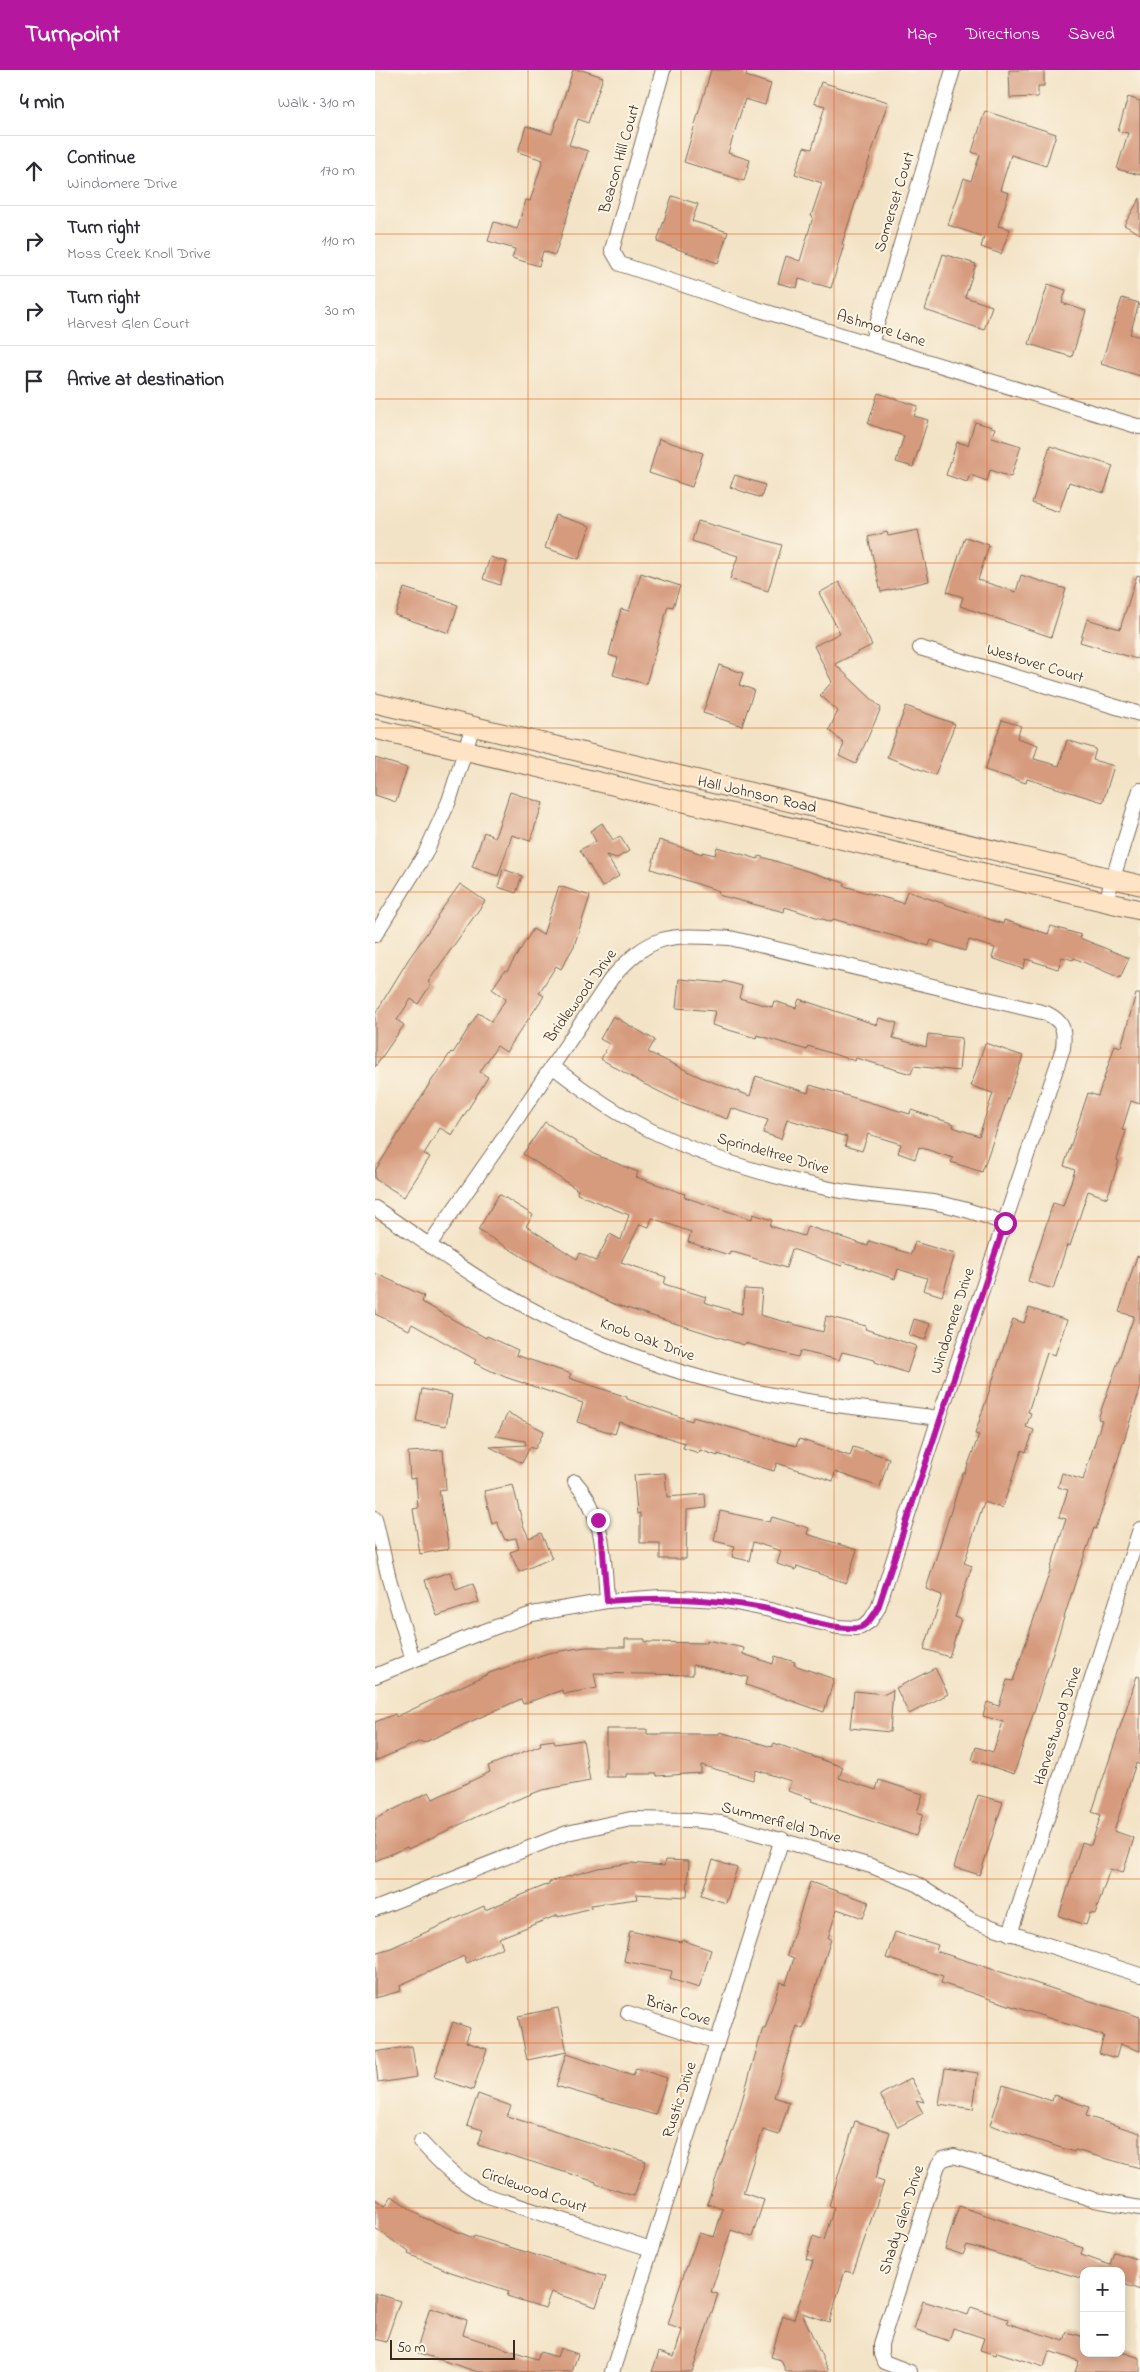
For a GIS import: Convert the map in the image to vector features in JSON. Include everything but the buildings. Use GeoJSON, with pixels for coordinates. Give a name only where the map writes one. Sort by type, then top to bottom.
{"type":"FeatureCollection","features":[{"type":"Feature","properties":{"kind":"main road","name":"Hall Johnson Road"},"geometry":{"type":"LineString","coordinates":[[375,703],[1140,885]]}},
{"type":"Feature","properties":{"kind":"main road","name":"Hall Johnson Road"},"geometry":{"type":"LineString","coordinates":[[375,729],[1140,910]]}},
{"type":"Feature","properties":{"kind":"street","name":"Beacon Hill Court"},"geometry":{"type":"LineString","coordinates":[[615,258],[612,250],[663,70]]}},
{"type":"Feature","properties":{"kind":"street","name":"Somerset Court"},"geometry":{"type":"LineString","coordinates":[[871,344],[953,70]]}},
{"type":"Feature","properties":{"kind":"street","name":"Ashmore Lane"},"geometry":{"type":"LineString","coordinates":[[615,258],[620,264],[632,269],[1140,427]]}},
{"type":"Feature","properties":{"kind":"street","name":"Westover Court"},"geometry":{"type":"LineString","coordinates":[[920,648],[1140,714]]}},
{"type":"Feature","properties":{"kind":"street"},"geometry":{"type":"LineString","coordinates":[[375,935],[425,854],[449,801],[467,751],[473,726]]}},
{"type":"Feature","properties":{"kind":"street"},"geometry":{"type":"LineString","coordinates":[[1106,901],[1140,790]]}},
{"type":"Feature","properties":{"kind":"street","name":"Bridlewood Drive"},"geometry":{"type":"LineString","coordinates":[[429,1245],[611,979],[631,956],[644,946],[668,938],[682,936],[730,938],[1037,1011],[1055,1018]]}},
{"type":"Feature","properties":{"kind":"street","name":"Windomere Drive"},"geometry":{"type":"LineString","coordinates":[[607,1601],[660,1597],[721,1600],[838,1627],[861,1627],[870,1621],[878,1608],[939,1418],[1063,1048],[1065,1029],[1055,1018]]}},
{"type":"Feature","properties":{"kind":"street","name":"Sprindeltree Drive"},"geometry":{"type":"LineString","coordinates":[[553,1066],[594,1098],[639,1124],[675,1142],[751,1169],[827,1188],[933,1203],[983,1215],[1005,1223]]}},
{"type":"Feature","properties":{"kind":"street","name":"Knob Oak Drive"},"geometry":{"type":"LineString","coordinates":[[375,1208],[489,1284],[560,1324],[603,1344],[717,1383],[793,1398],[939,1418]]}},
{"type":"Feature","properties":{"kind":"street"},"geometry":{"type":"LineString","coordinates":[[375,1676],[479,1633],[532,1614],[607,1601],[602,1540],[598,1520],[585,1493],[575,1482]]}},
{"type":"Feature","properties":{"kind":"street"},"geometry":{"type":"LineString","coordinates":[[375,1518],[389,1579],[413,1660]]}},
{"type":"Feature","properties":{"kind":"street","name":"Harvestwood Drive"},"geometry":{"type":"LineString","coordinates":[[1010,1934],[1140,1529]]}},
{"type":"Feature","properties":{"kind":"street","name":"Summerfield Drive"},"geometry":{"type":"LineString","coordinates":[[375,1909],[567,1833],[631,1819],[721,1823],[871,1866],[915,1882],[973,1921],[1140,1976]]}},
{"type":"Feature","properties":{"kind":"street","name":"Rustic Drive"},"geometry":{"type":"LineString","coordinates":[[612,2372],[782,1839]]}},
{"type":"Feature","properties":{"kind":"street","name":"Briar Cove"},"geometry":{"type":"LineString","coordinates":[[628,2014],[717,2042]]}},
{"type":"Feature","properties":{"kind":"street","name":"Circlewood Court"},"geometry":{"type":"LineString","coordinates":[[421,2142],[435,2158],[465,2185],[485,2195],[651,2249]]}},
{"type":"Feature","properties":{"kind":"street","name":"Shady Glen Drive"},"geometry":{"type":"LineString","coordinates":[[911,2372],[885,2362],[881,2354],[881,2344],[925,2199],[938,2165],[943,2160],[954,2156],[1095,2200],[1140,2208]]}},
{"type":"Feature","properties":{"kind":"route"},"geometry":{"type":"LineString","coordinates":[[598,1520],[602,1540],[607,1601],[660,1597],[721,1600],[838,1627],[861,1627],[870,1621],[878,1608],[939,1418],[1005,1223]]}}]}
